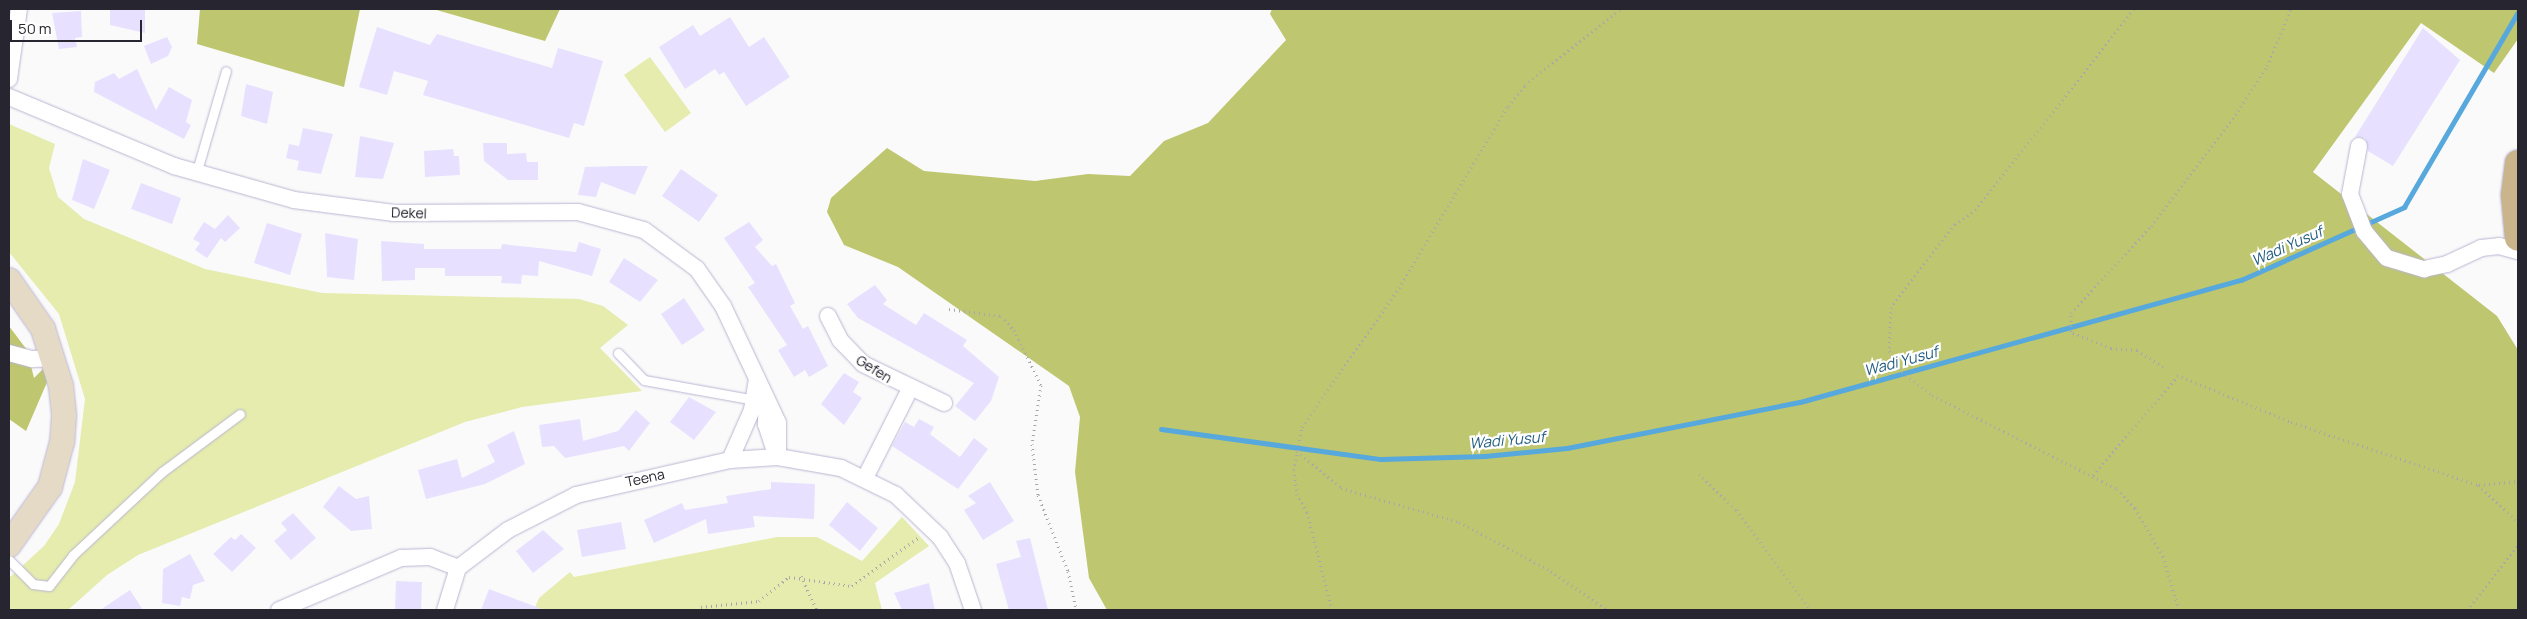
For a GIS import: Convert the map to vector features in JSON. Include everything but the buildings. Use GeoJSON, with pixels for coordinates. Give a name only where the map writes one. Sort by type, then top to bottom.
{"type":"FeatureCollection","features":[{"type":"Feature","properties":{"kind":"main road"},"geometry":{"type":"LineString","coordinates":[[2517,230],[2518,163]]}},
{"type":"Feature","properties":{"kind":"main road"},"geometry":{"type":"LineString","coordinates":[[9,280],[38,320],[55,358],[64,416],[58,466],[40,506],[9,546]]}},
{"type":"Feature","properties":{"kind":"street"},"geometry":{"type":"LineString","coordinates":[[9,79],[15,11]]}},
{"type":"Feature","properties":{"kind":"street","name":"Dekel"},"geometry":{"type":"LineString","coordinates":[[9,97],[196,174],[286,198],[360,210],[428,214],[553,210],[623,222],[663,241],[696,269],[723,306],[756,368],[761,400],[778,423],[778,457]]}},
{"type":"Feature","properties":{"kind":"street"},"geometry":{"type":"LineString","coordinates":[[2359,146],[2350,194],[2364,231],[2387,258],[2424,269],[2493,246],[2517,230]]}},
{"type":"Feature","properties":{"kind":"street"},"geometry":{"type":"LineString","coordinates":[[2493,246],[2518,251]]}},
{"type":"Feature","properties":{"kind":"street","name":"Gefen"},"geometry":{"type":"LineString","coordinates":[[828,316],[856,359],[910,389],[944,403]]}},
{"type":"Feature","properties":{"kind":"street"},"geometry":{"type":"LineString","coordinates":[[9,353],[32,359],[55,358]]}},
{"type":"Feature","properties":{"kind":"street"},"geometry":{"type":"LineString","coordinates":[[865,478],[910,389]]}},
{"type":"Feature","properties":{"kind":"street"},"geometry":{"type":"LineString","coordinates":[[730,460],[761,400]]}},
{"type":"Feature","properties":{"kind":"street","name":"Teena"},"geometry":{"type":"LineString","coordinates":[[458,568],[508,530],[576,495],[730,460],[778,457],[811,460],[865,478],[896,495],[932,528],[957,563],[972,610]]}},
{"type":"Feature","properties":{"kind":"street"},"geometry":{"type":"LineString","coordinates":[[279,610],[401,558],[430,557],[458,568],[445,610]]}},
{"type":"Feature","properties":{"kind":"lane"},"geometry":{"type":"LineString","coordinates":[[196,174],[226,71]]}},
{"type":"Feature","properties":{"kind":"lane"},"geometry":{"type":"LineString","coordinates":[[618,353],[644,380],[761,400]]}},
{"type":"Feature","properties":{"kind":"lane"},"geometry":{"type":"LineString","coordinates":[[9,560],[33,584],[49,586],[73,555],[162,472],[240,414]]}},
{"type":"Feature","properties":{"kind":"path"},"geometry":{"type":"LineString","coordinates":[[1332,610],[1307,512],[1296,495],[1297,451],[1302,427],[1313,408],[1341,377],[1399,288],[1497,121],[1525,85],[1620,9]]}},
{"type":"Feature","properties":{"kind":"path"},"geometry":{"type":"LineString","coordinates":[[2134,9],[1976,209],[1955,224],[1891,307],[1889,351],[1902,372],[1932,395],[2093,475],[2135,508],[2163,556],[2179,610]]}},
{"type":"Feature","properties":{"kind":"path"},"geometry":{"type":"LineString","coordinates":[[2163,367],[2137,350],[2111,348],[2071,332],[2071,314],[2150,226],[2238,111],[2267,66],[2291,9]]}},
{"type":"Feature","properties":{"kind":"path"},"geometry":{"type":"LineString","coordinates":[[949,309],[1002,316],[1014,330],[1041,386],[1032,444],[1038,495],[1068,571],[1076,610]]}},
{"type":"Feature","properties":{"kind":"path"},"geometry":{"type":"LineString","coordinates":[[2093,475],[2178,375],[2291,422],[2478,485],[2518,522]]}},
{"type":"Feature","properties":{"kind":"path"},"geometry":{"type":"LineString","coordinates":[[1297,451],[1341,488],[1459,522],[1551,572],[1607,610]]}},
{"type":"Feature","properties":{"kind":"path"},"geometry":{"type":"LineString","coordinates":[[1699,474],[1736,510],[1810,610]]}},
{"type":"Feature","properties":{"kind":"path"},"geometry":{"type":"LineString","coordinates":[[2478,485],[2518,481]]}},
{"type":"Feature","properties":{"kind":"path"},"geometry":{"type":"LineString","coordinates":[[701,607],[759,601],[789,577],[801,576],[852,586],[932,528]]}},
{"type":"Feature","properties":{"kind":"path"},"geometry":{"type":"LineString","coordinates":[[2467,610],[2518,545]]}},
{"type":"Feature","properties":{"kind":"path"},"geometry":{"type":"LineString","coordinates":[[801,576],[817,610]]}},
{"type":"Feature","properties":{"kind":"green space"},"geometry":{"type":"Polygon","coordinates":[[[200,9],[360,9],[344,87],[197,44],[200,9]]]}},
{"type":"Feature","properties":{"kind":"green space"},"geometry":{"type":"Polygon","coordinates":[[[433,9],[560,9],[545,41],[433,9]]]}},
{"type":"Feature","properties":{"kind":"green space"},"geometry":{"type":"Polygon","coordinates":[[[1272,9],[2518,9],[2518,39],[2494,73],[2421,23],[2313,172],[2497,316],[2518,350],[2518,610],[1107,610],[1089,578],[1075,472],[1080,417],[1069,386],[898,267],[844,245],[827,212],[831,198],[887,148],[924,171],[1035,181],[1088,174],[1130,176],[1164,141],[1208,123],[1286,40],[1270,14],[1272,9]]]}},
{"type":"Feature","properties":{"kind":"green space"},"geometry":{"type":"Polygon","coordinates":[[[650,57],[691,113],[665,132],[624,75],[650,57]]]}},
{"type":"Feature","properties":{"kind":"green space"},"geometry":{"type":"Polygon","coordinates":[[[9,124],[55,144],[49,168],[58,197],[84,219],[205,269],[322,293],[579,299],[603,306],[628,325],[600,348],[642,391],[522,407],[465,422],[138,555],[107,575],[68,610],[9,610],[9,578],[44,546],[59,524],[75,482],[85,399],[59,314],[9,252],[9,124]]]}},
{"type":"Feature","properties":{"kind":"green space"},"geometry":{"type":"Polygon","coordinates":[[[9,326],[27,350],[34,378],[60,352],[26,431],[9,419],[9,326]]]}},
{"type":"Feature","properties":{"kind":"green space"},"geometry":{"type":"Polygon","coordinates":[[[902,517],[929,546],[875,583],[882,610],[534,610],[539,598],[570,572],[574,577],[777,537],[817,537],[862,561],[902,517]]]}},
{"type":"Feature","properties":{"kind":"waterway","name":"Wadi Yusuf"},"geometry":{"type":"LineString","coordinates":[[1161,429],[1381,459],[1485,456],[1567,448],[1800,402],[2241,280],[2404,207],[2518,12]]}}]}
